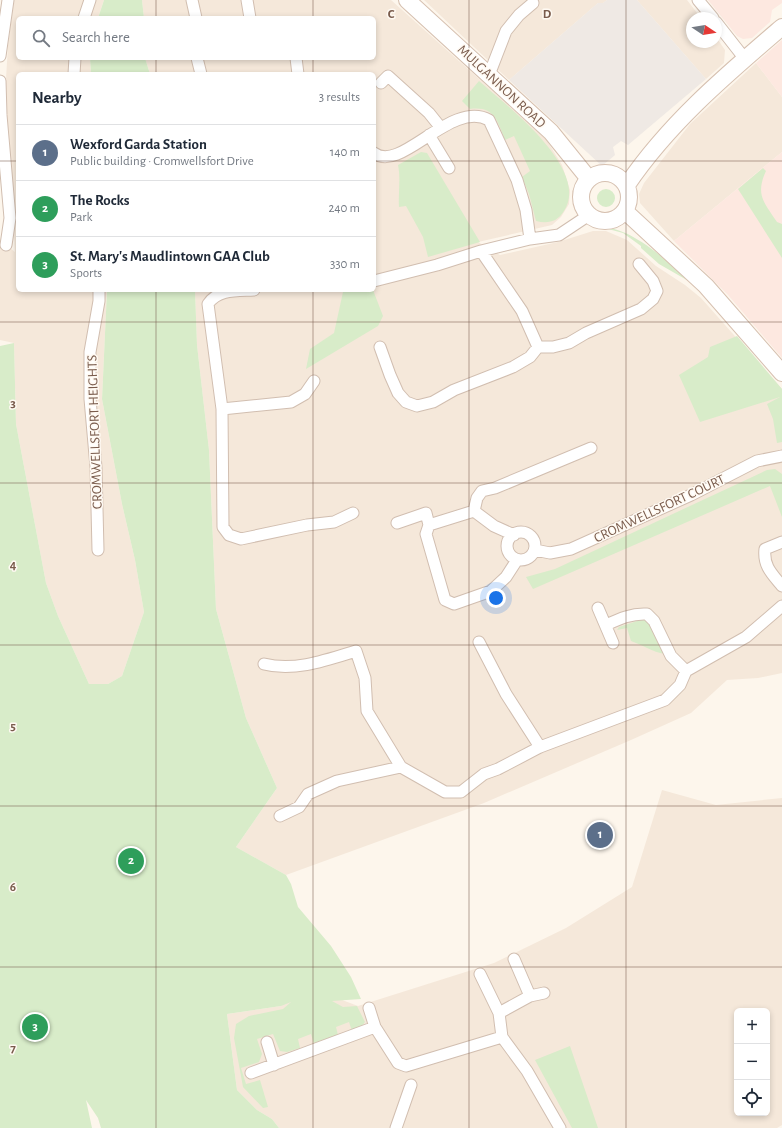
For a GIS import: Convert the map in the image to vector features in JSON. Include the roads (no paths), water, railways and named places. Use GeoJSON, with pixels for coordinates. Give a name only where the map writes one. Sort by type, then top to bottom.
{"type":"FeatureCollection","features":[{"type":"Feature","properties":{"kind":"street"},"geometry":{"type":"LineString","coordinates":[[0,56],[8,0]]}},
{"type":"Feature","properties":{"kind":"street"},"geometry":{"type":"LineString","coordinates":[[85,16],[90,0]]}},
{"type":"Feature","properties":{"kind":"street"},"geometry":{"type":"LineString","coordinates":[[192,0],[196,16]]}},
{"type":"Feature","properties":{"kind":"street"},"geometry":{"type":"LineString","coordinates":[[247,0],[250,16]]}},
{"type":"Feature","properties":{"kind":"street","name":"MULGANNON ROAD"},"geometry":{"type":"LineString","coordinates":[[407,0],[552,132],[589,179]]}},
{"type":"Feature","properties":{"kind":"street"},"geometry":{"type":"LineString","coordinates":[[698,0],[708,12]]}},
{"type":"Feature","properties":{"kind":"street"},"geometry":{"type":"LineString","coordinates":[[489,75],[506,31],[519,15],[534,3]]}},
{"type":"Feature","properties":{"kind":"street"},"geometry":{"type":"LineString","coordinates":[[627,185],[638,168],[680,119],[745,58],[782,27]]}},
{"type":"Feature","properties":{"kind":"street"},"geometry":{"type":"LineString","coordinates":[[722,29],[745,58]]}},
{"type":"Feature","properties":{"kind":"street"},"geometry":{"type":"LineString","coordinates":[[74,72],[75,60]]}},
{"type":"Feature","properties":{"kind":"street"},"geometry":{"type":"LineString","coordinates":[[198,60],[200,72]]}},
{"type":"Feature","properties":{"kind":"street"},"geometry":{"type":"LineString","coordinates":[[296,60],[298,72]]}},
{"type":"Feature","properties":{"kind":"street"},"geometry":{"type":"LineString","coordinates":[[381,83],[388,76],[429,113],[441,128]]}},
{"type":"Feature","properties":{"kind":"street"},"geometry":{"type":"LineString","coordinates":[[0,81],[1,115],[10,218],[6,245]]}},
{"type":"Feature","properties":{"kind":"street"},"geometry":{"type":"LineString","coordinates":[[376,155],[379,157],[389,157],[410,148],[441,128],[472,115],[483,116],[489,120],[517,180],[526,210],[530,239]]}},
{"type":"Feature","properties":{"kind":"street"},"geometry":{"type":"LineString","coordinates":[[429,135],[449,168]]}},
{"type":"Feature","properties":{"kind":"street"},"geometry":{"type":"LineString","coordinates":[[610,173],[627,185],[630,198],[626,212],[615,220],[608,222],[595,219],[588,215],[581,202],[581,194],[589,179],[596,175],[610,173]]}},
{"type":"Feature","properties":{"kind":"street"},"geometry":{"type":"LineString","coordinates":[[626,212],[706,286],[782,373]]}},
{"type":"Feature","properties":{"kind":"street"},"geometry":{"type":"LineString","coordinates":[[376,279],[530,239],[559,235],[588,215]]}},
{"type":"Feature","properties":{"kind":"street"},"geometry":{"type":"LineString","coordinates":[[481,251],[522,311],[538,347]]}},
{"type":"Feature","properties":{"kind":"street"},"geometry":{"type":"LineString","coordinates":[[538,347],[553,347],[569,343],[586,333],[641,309],[653,299],[657,291],[653,281],[639,264]]}},
{"type":"Feature","properties":{"kind":"street","name":"CROMWELLSFORT HEIGHTS"},"geometry":{"type":"LineString","coordinates":[[98,550],[96,467],[90,399],[90,352],[99,301],[99,292]]}},
{"type":"Feature","properties":{"kind":"street"},"geometry":{"type":"LineString","coordinates":[[223,292],[213,297],[208,304],[222,409],[223,527],[229,535],[241,539],[307,525],[334,522],[353,514]]}},
{"type":"Feature","properties":{"kind":"street"},"geometry":{"type":"LineString","coordinates":[[380,347],[390,376],[398,393],[406,402],[417,406],[433,402],[454,390],[513,367],[530,357],[538,347]]}},
{"type":"Feature","properties":{"kind":"street"},"geometry":{"type":"LineString","coordinates":[[222,409],[291,402],[305,394],[314,381]]}},
{"type":"Feature","properties":{"kind":"street"},"geometry":{"type":"LineString","coordinates":[[474,511],[477,498],[482,491],[495,488],[591,448]]}},
{"type":"Feature","properties":{"kind":"street","name":"CROMWELLSFORT COURT"},"geometry":{"type":"LineString","coordinates":[[535,550],[550,553],[571,549],[691,495],[757,461],[782,456]]}},
{"type":"Feature","properties":{"kind":"street"},"geometry":{"type":"LineString","coordinates":[[430,525],[474,511]]}},
{"type":"Feature","properties":{"kind":"street"},"geometry":{"type":"LineString","coordinates":[[474,511],[494,526],[514,535]]}},
{"type":"Feature","properties":{"kind":"street"},"geometry":{"type":"LineString","coordinates":[[397,523],[426,513],[430,525],[426,534],[445,600],[454,604],[490,591],[506,577],[517,560]]}},
{"type":"Feature","properties":{"kind":"street"},"geometry":{"type":"LineString","coordinates":[[518,533],[527,534],[534,540],[535,550],[530,557],[517,560],[510,554],[508,550],[508,542],[514,535],[518,533]]}},
{"type":"Feature","properties":{"kind":"street"},"geometry":{"type":"LineString","coordinates":[[782,542],[765,549],[764,559],[770,572],[782,586]]}},
{"type":"Feature","properties":{"kind":"street"},"geometry":{"type":"LineString","coordinates":[[264,664],[276,667],[310,664],[356,651],[365,678],[367,711],[401,767],[445,792],[461,792],[484,774],[498,770],[540,747],[665,700],[680,685],[686,671],[746,637],[782,606]]}},
{"type":"Feature","properties":{"kind":"street"},"geometry":{"type":"LineString","coordinates":[[598,608],[613,643]]}},
{"type":"Feature","properties":{"kind":"street"},"geometry":{"type":"LineString","coordinates":[[606,625],[627,616],[639,613],[647,614],[654,621],[671,656],[686,671]]}},
{"type":"Feature","properties":{"kind":"street"},"geometry":{"type":"LineString","coordinates":[[479,642],[506,694],[540,747]]}},
{"type":"Feature","properties":{"kind":"street"},"geometry":{"type":"LineString","coordinates":[[280,816],[299,807],[308,794],[337,781],[401,767]]}},
{"type":"Feature","properties":{"kind":"street"},"geometry":{"type":"LineString","coordinates":[[514,959],[530,996]]}},
{"type":"Feature","properties":{"kind":"street"},"geometry":{"type":"LineString","coordinates":[[480,974],[499,1013],[502,1037],[528,1071],[560,1128]]}},
{"type":"Feature","properties":{"kind":"street"},"geometry":{"type":"LineString","coordinates":[[499,1013],[530,996],[544,993]]}},
{"type":"Feature","properties":{"kind":"street"},"geometry":{"type":"LineString","coordinates":[[369,1008],[375,1027],[398,1063],[406,1066],[502,1037]]}},
{"type":"Feature","properties":{"kind":"street"},"geometry":{"type":"LineString","coordinates":[[251,1074],[375,1027]]}},
{"type":"Feature","properties":{"kind":"street"},"geometry":{"type":"LineString","coordinates":[[267,1042],[274,1064]]}},
{"type":"Feature","properties":{"kind":"street"},"geometry":{"type":"LineString","coordinates":[[396,1128],[411,1085]]}},
{"type":"Feature","properties":{"kind":"place","name":"Wexford Garda Station"},"geometry":{"type":"Point","coordinates":[600,835]}},
{"type":"Feature","properties":{"kind":"place","name":"The Rocks"},"geometry":{"type":"Point","coordinates":[131,861]}},
{"type":"Feature","properties":{"kind":"place","name":"St. Mary's Maudlintown GAA Club"},"geometry":{"type":"Point","coordinates":[35,1027]}}]}
